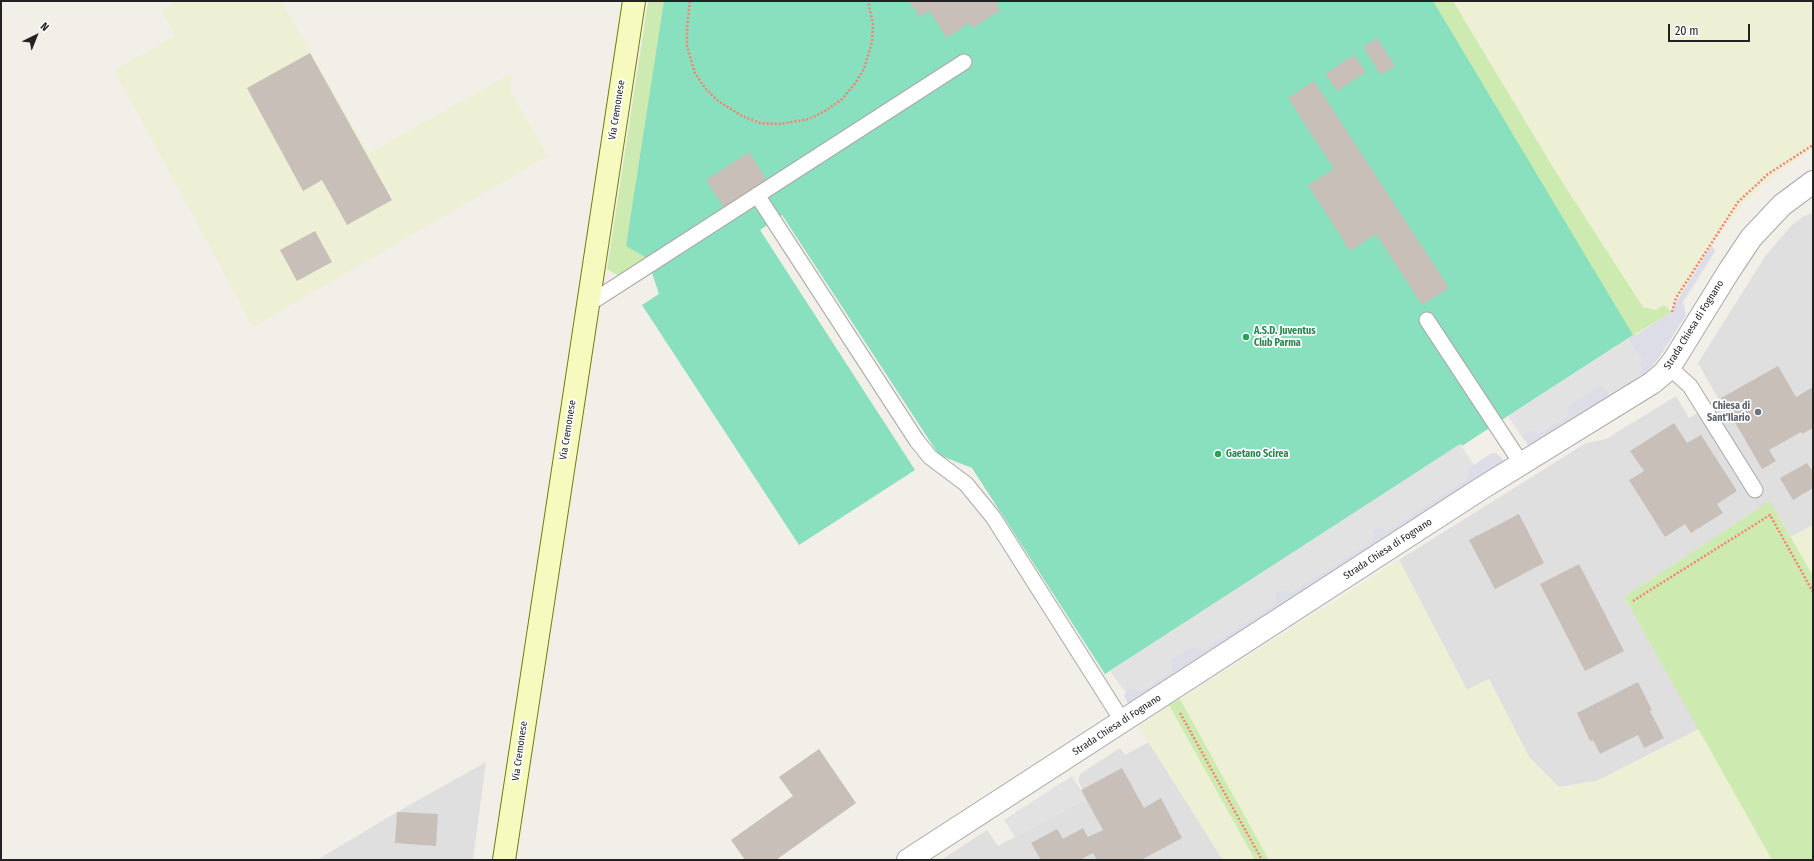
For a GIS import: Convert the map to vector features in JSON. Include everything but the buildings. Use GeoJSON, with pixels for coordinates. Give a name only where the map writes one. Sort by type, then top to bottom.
{"type":"FeatureCollection","features":[{"type":"Feature","properties":{"kind":"main road","name":"Via Cremonese"},"geometry":{"type":"LineString","coordinates":[[504,860],[634,1]]}},
{"type":"Feature","properties":{"kind":"street","name":"Strada Chiesa di Fognano"},"geometry":{"type":"LineString","coordinates":[[908,860],[1123,722],[1168,691],[1521,462],[1652,384],[1669,367],[1748,243],[1773,213],[1813,182]]}},
{"type":"Feature","properties":{"kind":"street"},"geometry":{"type":"LineString","coordinates":[[1792,197],[1798,194],[1813,193]]}},
{"type":"Feature","properties":{"kind":"lane"},"geometry":{"type":"LineString","coordinates":[[587,306],[964,62]]}},
{"type":"Feature","properties":{"kind":"lane"},"geometry":{"type":"LineString","coordinates":[[758,195],[917,441],[930,457],[966,484],[993,517],[1123,722]]}},
{"type":"Feature","properties":{"kind":"lane"},"geometry":{"type":"LineString","coordinates":[[1427,320],[1521,462]]}},
{"type":"Feature","properties":{"kind":"lane"},"geometry":{"type":"LineString","coordinates":[[1669,367],[1690,386],[1755,490]]}},
{"type":"Feature","properties":{"kind":"path"},"geometry":{"type":"LineString","coordinates":[[690,1],[686,36],[688,50],[695,73],[705,88],[718,101],[742,116],[760,123],[780,124],[809,119],[825,111],[841,100],[854,85],[864,69],[872,42],[873,24],[868,1]]}},
{"type":"Feature","properties":{"kind":"path"},"geometry":{"type":"LineString","coordinates":[[1633,601],[1770,516],[1813,592]]}},
{"type":"Feature","properties":{"kind":"path"},"geometry":{"type":"LineString","coordinates":[[1168,691],[1262,860]]}},
{"type":"Feature","properties":{"kind":"shaded area"},"geometry":{"type":"Polygon","coordinates":[[[1813,213],[1813,525],[1791,537],[1770,502],[1624,597],[1699,729],[1597,781],[1559,787],[1529,757],[1489,679],[1467,690],[1399,560],[1586,443],[1606,439],[1676,396],[1689,418],[1719,400],[1698,363],[1766,255],[1792,225],[1804,216],[1813,213]]]}},
{"type":"Feature","properties":{"kind":"shaded area"},"geometry":{"type":"Polygon","coordinates":[[[1711,246],[1716,250],[1683,302],[1686,315],[1657,361],[1645,374],[1640,375],[1639,372],[1642,369],[1640,364],[1642,360],[1628,339],[1670,313],[1711,246]]]}},
{"type":"Feature","properties":{"kind":"shaded area"},"geometry":{"type":"Polygon","coordinates":[[[1628,339],[1642,360],[1642,369],[1636,380],[1610,397],[1568,406],[1567,416],[1525,440],[1526,443],[1508,416],[1628,339]]]}},
{"type":"Feature","properties":{"kind":"shaded area"},"geometry":{"type":"Polygon","coordinates":[[[1600,387],[1605,389],[1610,397],[1528,446],[1524,437],[1527,431],[1529,430],[1539,433],[1567,416],[1568,406],[1600,387]]]}},
{"type":"Feature","properties":{"kind":"shaded area"},"geometry":{"type":"Polygon","coordinates":[[[1460,444],[1474,465],[1468,469],[1467,479],[1387,531],[1378,527],[1373,531],[1372,541],[1292,592],[1282,589],[1276,593],[1276,603],[1203,650],[1193,647],[1172,670],[1140,691],[1130,688],[1125,692],[1110,671],[1460,444]]]}},
{"type":"Feature","properties":{"kind":"shaded area"},"geometry":{"type":"Polygon","coordinates":[[[1496,453],[1505,462],[1129,706],[1124,695],[1127,690],[1130,688],[1141,691],[1172,670],[1172,660],[1193,647],[1203,650],[1276,603],[1276,593],[1282,589],[1292,592],[1372,541],[1373,531],[1378,527],[1387,531],[1467,479],[1468,469],[1490,454],[1496,453]]]}},
{"type":"Feature","properties":{"kind":"shaded area"},"geometry":{"type":"Polygon","coordinates":[[[1149,742],[1223,860],[941,860],[987,830],[998,846],[1086,799],[1078,780],[1080,774],[1120,748],[1125,755],[1149,742]]]}},
{"type":"Feature","properties":{"kind":"shaded area"},"geometry":{"type":"Polygon","coordinates":[[[486,762],[473,860],[317,860],[397,812],[486,762]]]}},
{"type":"Feature","properties":{"kind":"shaded area"},"geometry":{"type":"Polygon","coordinates":[[[1072,776],[1086,799],[1015,837],[1004,820],[1072,776]]]}},
{"type":"Feature","properties":{"kind":"green space"},"geometry":{"type":"Polygon","coordinates":[[[175,1],[281,1],[369,153],[510,74],[512,77],[511,92],[548,156],[253,327],[114,70],[175,36],[161,9],[175,1]]]}},
{"type":"Feature","properties":{"kind":"green space"},"geometry":{"type":"Polygon","coordinates":[[[648,1],[677,1],[720,211],[622,278],[607,269],[648,1]]]}},
{"type":"Feature","properties":{"kind":"green space","name":"A.S.D. Juventus Club Parma"},"geometry":{"type":"Polygon","coordinates":[[[664,1],[1433,1],[1633,335],[1462,446],[1461,444],[1105,674],[972,468],[939,455],[782,215],[760,230],[915,470],[799,545],[642,305],[659,294],[647,258],[626,246],[664,1]]]}},
{"type":"Feature","properties":{"kind":"green space"},"geometry":{"type":"Polygon","coordinates":[[[1408,1],[1453,1],[1554,169],[1643,307],[1656,310],[1664,305],[1671,311],[1670,313],[1616,346],[1408,1]]]}},
{"type":"Feature","properties":{"kind":"green space"},"geometry":{"type":"Polygon","coordinates":[[[1453,1],[1813,1],[1813,149],[1772,177],[1743,204],[1711,246],[1671,311],[1664,305],[1656,310],[1643,307],[1554,169],[1453,1]]]}},
{"type":"Feature","properties":{"kind":"green space"},"geometry":{"type":"Polygon","coordinates":[[[1770,501],[1813,576],[1813,860],[1772,860],[1624,597],[1770,501]]]}},
{"type":"Feature","properties":{"kind":"green space"},"geometry":{"type":"Polygon","coordinates":[[[1813,525],[1813,576],[1791,537],[1813,525]]]}},
{"type":"Feature","properties":{"kind":"green space"},"geometry":{"type":"Polygon","coordinates":[[[1399,560],[1467,690],[1489,679],[1529,757],[1559,787],[1597,781],[1699,729],[1772,860],[1269,860],[1180,699],[1399,560]]]}},
{"type":"Feature","properties":{"kind":"green space"},"geometry":{"type":"Polygon","coordinates":[[[1180,699],[1269,860],[1255,860],[1169,705],[1180,699]]]}},
{"type":"Feature","properties":{"kind":"green space"},"geometry":{"type":"Polygon","coordinates":[[[1169,705],[1255,860],[1223,860],[1138,726],[1169,705]]]}},
{"type":"Feature","properties":{"kind":"place","name":"A.S.D. Juventus Club Parma"},"geometry":{"type":"Point","coordinates":[1246,337]}},
{"type":"Feature","properties":{"kind":"place","name":"Chiesa di Sant'Ilario"},"geometry":{"type":"Point","coordinates":[1758,412]}},
{"type":"Feature","properties":{"kind":"place","name":"Gaetano Scirea"},"geometry":{"type":"Point","coordinates":[1218,454]}}]}
